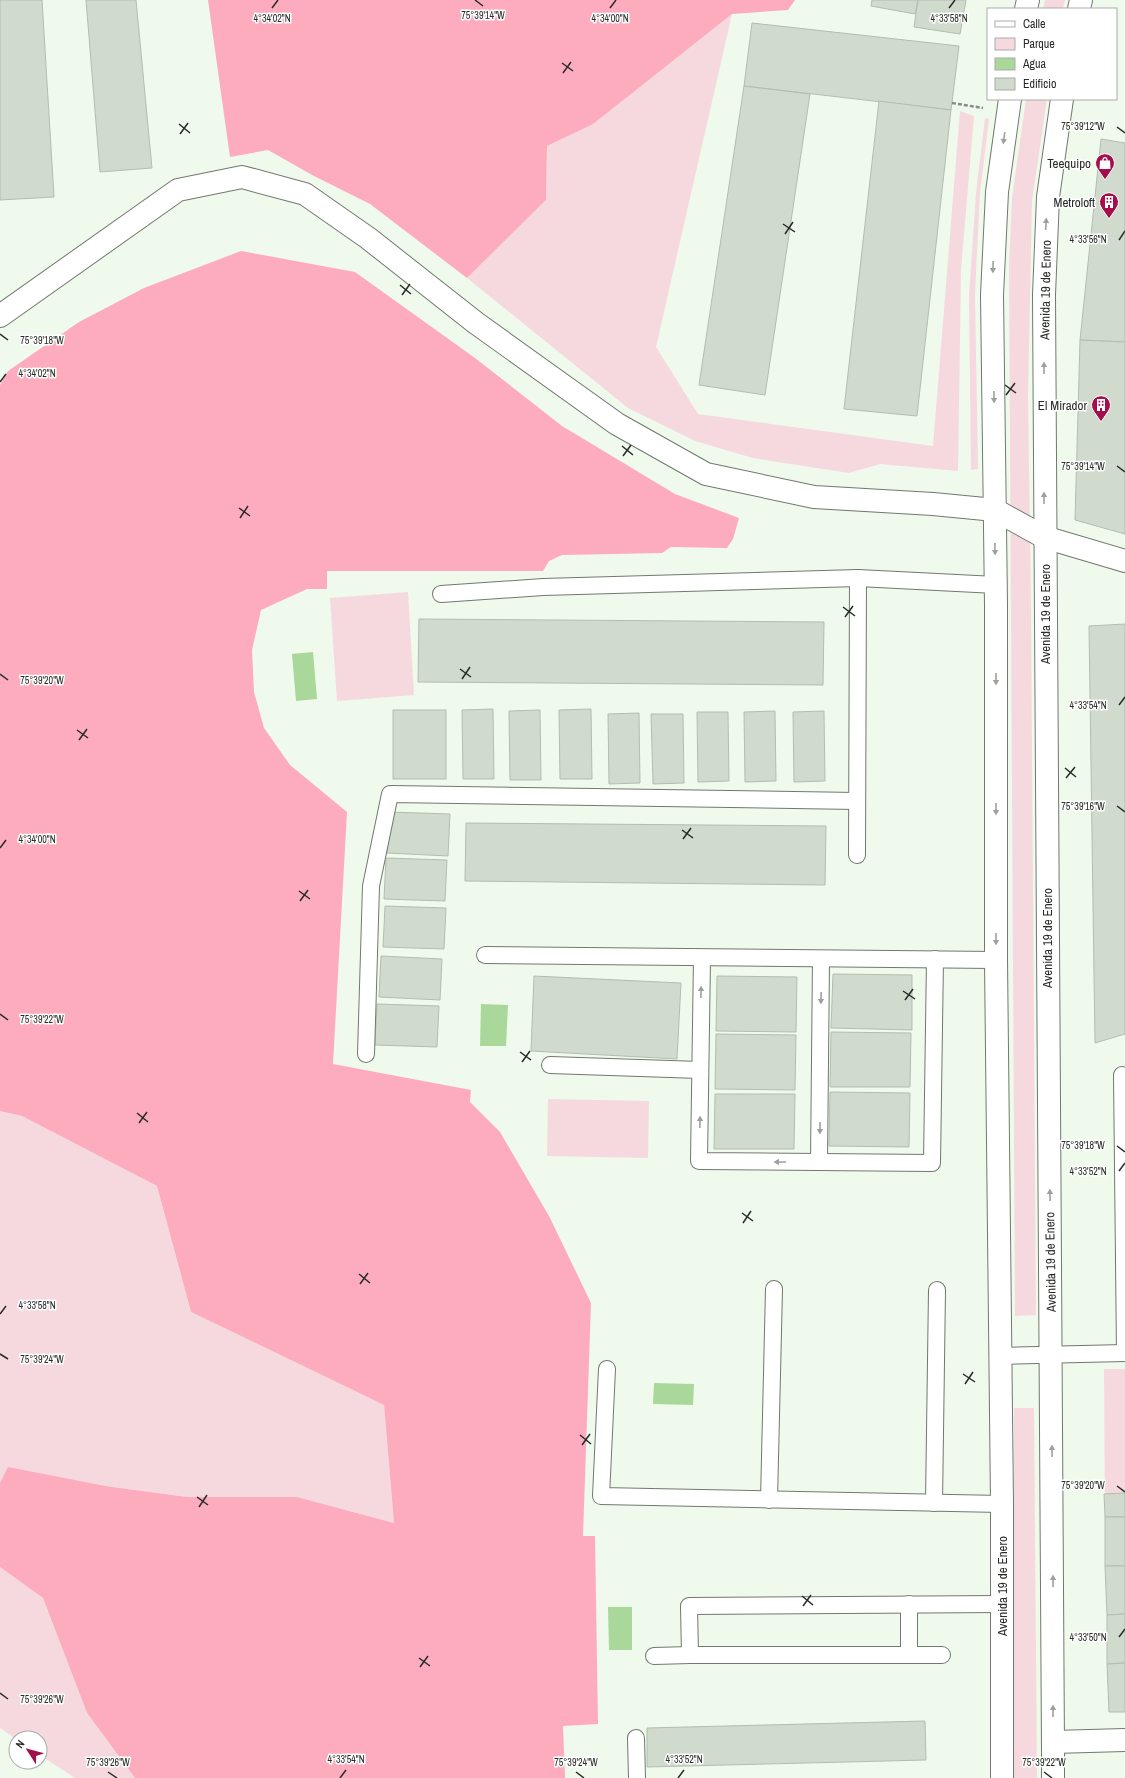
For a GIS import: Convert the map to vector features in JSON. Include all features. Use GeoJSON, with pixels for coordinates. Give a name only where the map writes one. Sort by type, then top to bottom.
{"type":"FeatureCollection","features":[{"type":"Feature","properties":{"kind":"main road","name":"Avenida 19 de Enero"},"geometry":{"type":"LineString","coordinates":[[1002,1778],[1002,1504],[996,960],[996,585],[993,254],[997,192],[1010,100]]}},
{"type":"Feature","properties":{"kind":"main road","name":"Avenida 19 de Enero"},"geometry":{"type":"LineString","coordinates":[[1053,1778],[1044,537],[1045,256],[1048,197],[1062,100]]}},
{"type":"Feature","properties":{"kind":"main road"},"geometry":{"type":"LineString","coordinates":[[0,316],[178,190],[242,177],[305,194],[368,238],[476,323],[617,424],[706,474],[814,497],[933,504],[995,510],[1044,537],[1125,561]]}},
{"type":"Feature","properties":{"kind":"main road"},"geometry":{"type":"LineString","coordinates":[[1053,1742],[1125,1740]]}},
{"type":"Feature","properties":{"kind":"lane"},"geometry":{"type":"LineString","coordinates":[[441,594],[550,587],[858,578],[996,585]]}},
{"type":"Feature","properties":{"kind":"lane"},"geometry":{"type":"LineString","coordinates":[[857,855],[858,578]]}},
{"type":"Feature","properties":{"kind":"lane"},"geometry":{"type":"LineString","coordinates":[[366,1054],[371,886],[390,794],[857,801]]}},
{"type":"Feature","properties":{"kind":"lane"},"geometry":{"type":"LineString","coordinates":[[484,955],[996,960]]}},
{"type":"Feature","properties":{"kind":"lane"},"geometry":{"type":"LineString","coordinates":[[702,958],[699,1161],[932,1163],[935,960]]}},
{"type":"Feature","properties":{"kind":"lane"},"geometry":{"type":"LineString","coordinates":[[819,1162],[821,959]]}},
{"type":"Feature","properties":{"kind":"lane"},"geometry":{"type":"LineString","coordinates":[[550,1065],[700,1070]]}},
{"type":"Feature","properties":{"kind":"lane"},"geometry":{"type":"LineString","coordinates":[[1000,1356],[1051,1356],[1125,1353],[1122,1075]]}},
{"type":"Feature","properties":{"kind":"lane"},"geometry":{"type":"LineString","coordinates":[[769,1500],[774,1289]]}},
{"type":"Feature","properties":{"kind":"lane"},"geometry":{"type":"LineString","coordinates":[[934,1503],[937,1290]]}},
{"type":"Feature","properties":{"kind":"lane"},"geometry":{"type":"LineString","coordinates":[[607,1368],[601,1496],[1002,1504]]}},
{"type":"Feature","properties":{"kind":"lane"},"geometry":{"type":"LineString","coordinates":[[909,1604],[909,1654]]}},
{"type":"Feature","properties":{"kind":"lane"},"geometry":{"type":"LineString","coordinates":[[690,1655],[689,1606],[1002,1604]]}},
{"type":"Feature","properties":{"kind":"lane"},"geometry":{"type":"LineString","coordinates":[[654,1656],[942,1655]]}},
{"type":"Feature","properties":{"kind":"lane"},"geometry":{"type":"LineString","coordinates":[[636,1738],[636,1778]]}},
{"type":"Feature","properties":{"kind":"green space"},"geometry":{"type":"Polygon","coordinates":[[[1045,0],[1065,0],[1063,8],[1043,8],[1045,0]]]}},
{"type":"Feature","properties":{"kind":"green space"},"geometry":{"type":"Polygon","coordinates":[[[732,14],[656,347],[698,414],[933,446],[960,111],[974,116],[961,270],[958,471],[880,464],[849,473],[753,458],[695,441],[628,408],[467,278],[546,200],[547,146],[593,123],[732,14]]]}},
{"type":"Feature","properties":{"kind":"green space"},"geometry":{"type":"Polygon","coordinates":[[[1026,100],[1047,100],[1032,201],[1028,395],[1036,1315],[1015,1316],[1009,266],[1012,198],[1026,100]]]}},
{"type":"Feature","properties":{"kind":"green space"},"geometry":{"type":"Polygon","coordinates":[[[985,118],[989,119],[980,193],[975,296],[978,469],[971,470],[969,296],[976,193],[985,118]]]}},
{"type":"Feature","properties":{"kind":"green space"},"geometry":{"type":"Polygon","coordinates":[[[408,592],[414,695],[337,701],[330,598],[408,592]]]}},
{"type":"Feature","properties":{"kind":"green space"},"geometry":{"type":"Polygon","coordinates":[[[548,1099],[649,1101],[648,1158],[547,1156],[548,1099]]]}},
{"type":"Feature","properties":{"kind":"green space"},"geometry":{"type":"Polygon","coordinates":[[[0,1111],[22,1116],[157,1186],[191,1312],[384,1405],[394,1523],[297,1497],[187,1497],[105,1486],[0,1483],[0,1111]]]}},
{"type":"Feature","properties":{"kind":"green space"},"geometry":{"type":"Polygon","coordinates":[[[1104,1369],[1125,1369],[1125,1517],[1105,1517],[1104,1369]]]}},
{"type":"Feature","properties":{"kind":"green space"},"geometry":{"type":"Polygon","coordinates":[[[1014,1408],[1034,1408],[1037,1778],[1013,1778],[1014,1408]]]}},
{"type":"Feature","properties":{"kind":"green space"},"geometry":{"type":"Polygon","coordinates":[[[0,1567],[43,1598],[87,1713],[135,1778],[75,1778],[48,1760],[48,1730],[8,1730],[8,1734],[0,1728],[0,1567]]]}},
{"type":"Feature","properties":{"kind":"shaded area"},"geometry":{"type":"Polygon","coordinates":[[[208,0],[795,0],[788,10],[732,14],[593,124],[547,146],[546,200],[467,278],[370,204],[314,176],[268,150],[230,157],[208,0]]]}},
{"type":"Feature","properties":{"kind":"shaded area"},"geometry":{"type":"Polygon","coordinates":[[[241,251],[355,272],[475,358],[562,426],[675,494],[739,518],[733,539],[727,548],[671,547],[662,553],[562,555],[549,561],[543,571],[327,571],[327,589],[307,589],[261,610],[252,650],[254,692],[264,728],[290,765],[347,812],[333,1064],[471,1090],[470,1102],[500,1132],[549,1216],[591,1303],[583,1536],[595,1536],[598,1724],[563,1726],[565,1778],[135,1778],[87,1713],[43,1598],[0,1567],[0,1483],[8,1467],[105,1486],[187,1497],[297,1497],[394,1523],[384,1405],[191,1312],[157,1186],[22,1116],[0,1111],[0,385],[8,371],[79,322],[144,288],[241,251]]]}},
{"type":"Feature","properties":{"kind":"water"},"geometry":{"type":"Polygon","coordinates":[[[313,652],[317,699],[296,701],[292,654],[313,652]]]}},
{"type":"Feature","properties":{"kind":"water"},"geometry":{"type":"Polygon","coordinates":[[[481,1004],[508,1005],[506,1046],[480,1046],[481,1004]]]}},
{"type":"Feature","properties":{"kind":"water"},"geometry":{"type":"Polygon","coordinates":[[[654,1383],[694,1384],[693,1405],[653,1404],[654,1383]]]}},
{"type":"Feature","properties":{"kind":"water"},"geometry":{"type":"Polygon","coordinates":[[[608,1607],[632,1607],[632,1650],[609,1650],[608,1607]]]}},
{"type":"Feature","properties":{"kind":"building"},"geometry":{"type":"Polygon","coordinates":[[[0,0],[42,0],[54,197],[0,200],[0,0]]]}},
{"type":"Feature","properties":{"kind":"building"},"geometry":{"type":"Polygon","coordinates":[[[86,0],[136,0],[152,168],[100,172],[86,0]]]}},
{"type":"Feature","properties":{"kind":"building"},"geometry":{"type":"Polygon","coordinates":[[[872,0],[918,0],[915,14],[871,6],[872,0]]]}},
{"type":"Feature","properties":{"kind":"building"},"geometry":{"type":"Polygon","coordinates":[[[918,0],[966,0],[960,34],[914,27],[918,0]]]}},
{"type":"Feature","properties":{"kind":"building"},"geometry":{"type":"Polygon","coordinates":[[[752,23],[959,46],[951,110],[744,86],[752,23]]]}},
{"type":"Feature","properties":{"kind":"building"},"geometry":{"type":"Polygon","coordinates":[[[744,86],[810,94],[765,395],[699,385],[744,86]]]}},
{"type":"Feature","properties":{"kind":"building"},"geometry":{"type":"Polygon","coordinates":[[[879,101],[951,110],[917,416],[844,409],[879,101]]]}},
{"type":"Feature","properties":{"kind":"building","name":"Metroloft"},"geometry":{"type":"Polygon","coordinates":[[[1101,139],[1125,143],[1125,342],[1080,340],[1101,139]]]}},
{"type":"Feature","properties":{"kind":"building","name":"El Mirador"},"geometry":{"type":"Polygon","coordinates":[[[1080,340],[1125,342],[1125,534],[1075,520],[1080,340]]]}},
{"type":"Feature","properties":{"kind":"building"},"geometry":{"type":"Polygon","coordinates":[[[419,619],[824,622],[823,685],[418,682],[419,619]]]}},
{"type":"Feature","properties":{"kind":"building"},"geometry":{"type":"Polygon","coordinates":[[[1125,624],[1125,1034],[1095,1043],[1089,626],[1125,624]]]}},
{"type":"Feature","properties":{"kind":"building"},"geometry":{"type":"Polygon","coordinates":[[[493,709],[494,779],[463,779],[462,710],[493,709]]]}},
{"type":"Feature","properties":{"kind":"building"},"geometry":{"type":"Polygon","coordinates":[[[591,709],[592,779],[560,779],[559,710],[591,709]]]}},
{"type":"Feature","properties":{"kind":"building"},"geometry":{"type":"Polygon","coordinates":[[[393,710],[446,710],[446,779],[393,779],[393,710]]]}},
{"type":"Feature","properties":{"kind":"building"},"geometry":{"type":"Polygon","coordinates":[[[540,710],[541,780],[510,780],[509,711],[540,710]]]}},
{"type":"Feature","properties":{"kind":"building"},"geometry":{"type":"Polygon","coordinates":[[[775,711],[776,781],[745,782],[744,712],[775,711]]]}},
{"type":"Feature","properties":{"kind":"building"},"geometry":{"type":"Polygon","coordinates":[[[824,711],[825,781],[794,782],[793,712],[824,711]]]}},
{"type":"Feature","properties":{"kind":"building"},"geometry":{"type":"Polygon","coordinates":[[[697,712],[728,712],[729,781],[698,782],[697,712]]]}},
{"type":"Feature","properties":{"kind":"building"},"geometry":{"type":"Polygon","coordinates":[[[639,713],[640,783],[609,784],[608,714],[639,713]]]}},
{"type":"Feature","properties":{"kind":"building"},"geometry":{"type":"Polygon","coordinates":[[[651,714],[683,714],[684,783],[653,784],[651,714]]]}},
{"type":"Feature","properties":{"kind":"building"},"geometry":{"type":"Polygon","coordinates":[[[389,812],[450,814],[448,856],[387,853],[389,812]]]}},
{"type":"Feature","properties":{"kind":"building"},"geometry":{"type":"Polygon","coordinates":[[[466,823],[826,826],[825,885],[465,881],[466,823]]]}},
{"type":"Feature","properties":{"kind":"building"},"geometry":{"type":"Polygon","coordinates":[[[386,858],[447,860],[445,901],[384,899],[386,858]]]}},
{"type":"Feature","properties":{"kind":"building"},"geometry":{"type":"Polygon","coordinates":[[[385,906],[446,908],[444,949],[383,947],[385,906]]]}},
{"type":"Feature","properties":{"kind":"building"},"geometry":{"type":"Polygon","coordinates":[[[381,956],[442,959],[440,1000],[379,997],[381,956]]]}},
{"type":"Feature","properties":{"kind":"building"},"geometry":{"type":"Polygon","coordinates":[[[833,974],[912,975],[912,1030],[831,1028],[833,974]]]}},
{"type":"Feature","properties":{"kind":"building"},"geometry":{"type":"Polygon","coordinates":[[[534,976],[681,983],[677,1059],[531,1051],[534,976]]]}},
{"type":"Feature","properties":{"kind":"building"},"geometry":{"type":"Polygon","coordinates":[[[717,976],[797,977],[796,1032],[716,1031],[717,976]]]}},
{"type":"Feature","properties":{"kind":"building"},"geometry":{"type":"Polygon","coordinates":[[[377,1004],[439,1006],[437,1047],[375,1045],[377,1004]]]}},
{"type":"Feature","properties":{"kind":"building"},"geometry":{"type":"Polygon","coordinates":[[[831,1032],[911,1033],[910,1087],[830,1087],[831,1032]]]}},
{"type":"Feature","properties":{"kind":"building"},"geometry":{"type":"Polygon","coordinates":[[[716,1034],[796,1035],[795,1090],[715,1089],[716,1034]]]}},
{"type":"Feature","properties":{"kind":"building"},"geometry":{"type":"Polygon","coordinates":[[[830,1092],[910,1093],[909,1147],[829,1146],[830,1092]]]}},
{"type":"Feature","properties":{"kind":"building"},"geometry":{"type":"Polygon","coordinates":[[[715,1094],[795,1094],[794,1149],[714,1149],[715,1094]]]}},
{"type":"Feature","properties":{"kind":"building"},"geometry":{"type":"Polygon","coordinates":[[[1125,1493],[1125,1517],[1105,1517],[1104,1494],[1125,1493]]]}},
{"type":"Feature","properties":{"kind":"building"},"geometry":{"type":"Polygon","coordinates":[[[1105,1517],[1125,1517],[1125,1566],[1105,1566],[1105,1517]]]}},
{"type":"Feature","properties":{"kind":"building"},"geometry":{"type":"Polygon","coordinates":[[[1105,1566],[1125,1566],[1125,1614],[1107,1615],[1105,1566]]]}},
{"type":"Feature","properties":{"kind":"building"},"geometry":{"type":"Polygon","coordinates":[[[1125,1614],[1125,1663],[1107,1664],[1107,1615],[1125,1614]]]}},
{"type":"Feature","properties":{"kind":"building"},"geometry":{"type":"Polygon","coordinates":[[[1125,1663],[1125,1712],[1109,1712],[1107,1664],[1125,1663]]]}},
{"type":"Feature","properties":{"kind":"building"},"geometry":{"type":"Polygon","coordinates":[[[925,1721],[926,1760],[647,1767],[647,1728],[925,1721]]]}},
{"type":"Feature","properties":{"kind":"place","name":"Teequipo"},"geometry":{"type":"Point","coordinates":[1105,180]}},
{"type":"Feature","properties":{"kind":"place","name":"Metroloft"},"geometry":{"type":"Point","coordinates":[1109,219]}},
{"type":"Feature","properties":{"kind":"place","name":"El Mirador"},"geometry":{"type":"Point","coordinates":[1101,422]}}]}
